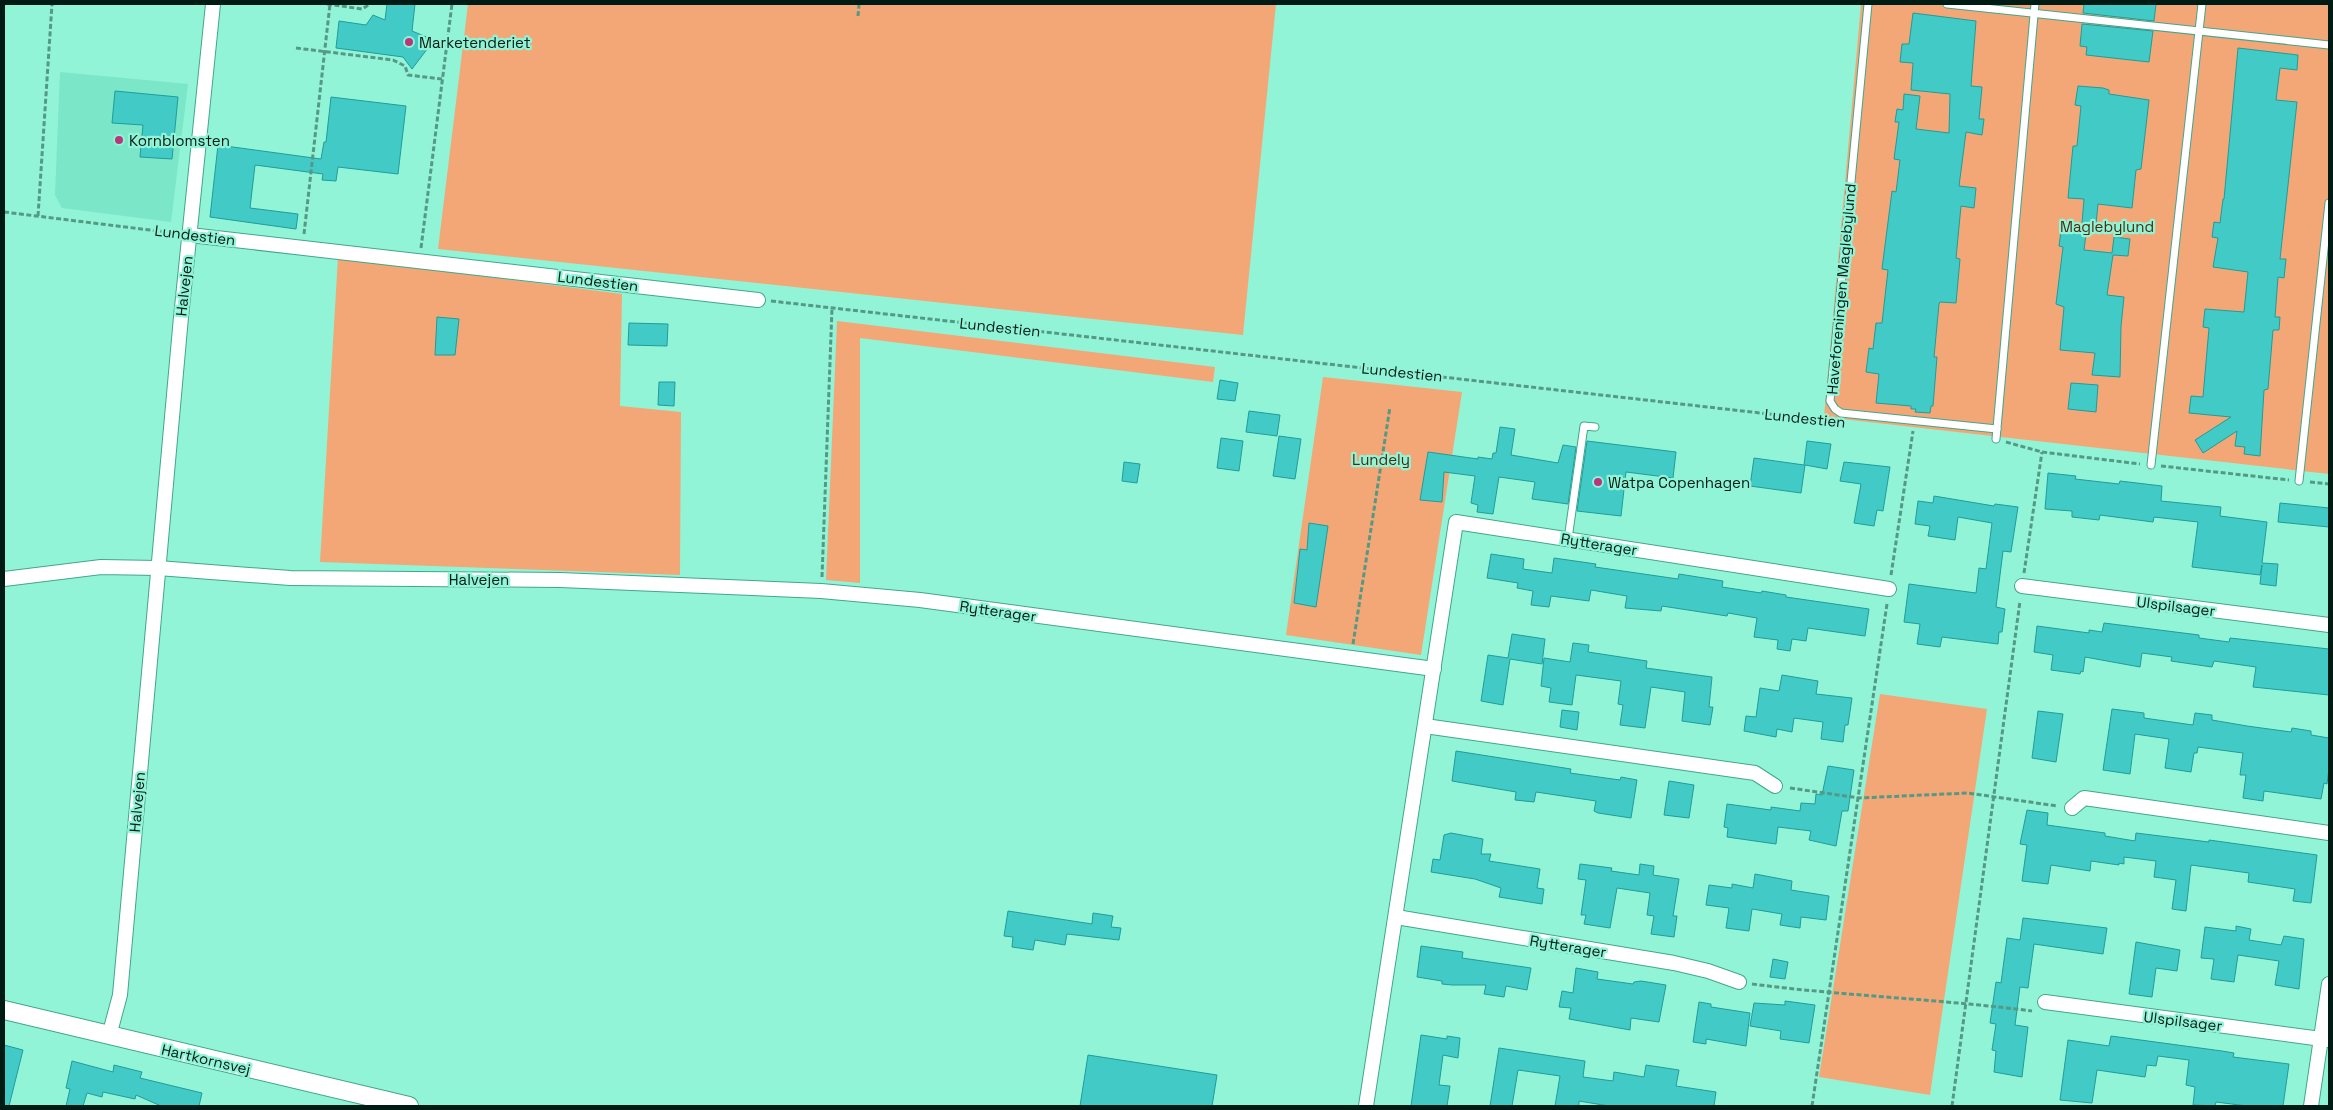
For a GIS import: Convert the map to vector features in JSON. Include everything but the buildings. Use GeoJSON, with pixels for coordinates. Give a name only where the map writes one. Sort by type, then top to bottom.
{"type":"FeatureCollection","features":[{"type":"Feature","properties":{"kind":"street","name":"Halvejen"},"geometry":{"type":"LineString","coordinates":[[109,1036],[120,995],[158,568],[213,4]]}},
{"type":"Feature","properties":{"kind":"street","name":"Lundestien"},"geometry":{"type":"LineString","coordinates":[[190,234],[758,300]]}},
{"type":"Feature","properties":{"kind":"street","name":"Rytterager"},"geometry":{"type":"LineString","coordinates":[[1366,1106],[1456,522],[1889,589]]}},
{"type":"Feature","properties":{"kind":"street","name":"Halvejen"},"geometry":{"type":"LineString","coordinates":[[4,579],[101,567],[158,568],[290,578],[560,580]]}},
{"type":"Feature","properties":{"kind":"street","name":"Rytterager"},"geometry":{"type":"LineString","coordinates":[[560,580],[821,590],[920,600],[1434,669]]}},
{"type":"Feature","properties":{"kind":"street","name":"Ulspilsager"},"geometry":{"type":"LineString","coordinates":[[2022,586],[2329,625]]}},
{"type":"Feature","properties":{"kind":"street"},"geometry":{"type":"LineString","coordinates":[[1425,726],[1755,773],[1774,786]]}},
{"type":"Feature","properties":{"kind":"street"},"geometry":{"type":"LineString","coordinates":[[2072,808],[2084,798],[2329,833]]}},
{"type":"Feature","properties":{"kind":"street","name":"Rytterager"},"geometry":{"type":"LineString","coordinates":[[1396,917],[1674,963],[1708,971],[1739,982]]}},
{"type":"Feature","properties":{"kind":"street"},"geometry":{"type":"LineString","coordinates":[[2311,1106],[2325,1039],[2329,984]]}},
{"type":"Feature","properties":{"kind":"street","name":"Ulspilsager"},"geometry":{"type":"LineString","coordinates":[[2045,1002],[2325,1039]]}},
{"type":"Feature","properties":{"kind":"street","name":"Hartkornsvej"},"geometry":{"type":"LineString","coordinates":[[4,1010],[409,1106]]}},
{"type":"Feature","properties":{"kind":"lane","name":"Haveforeningen Maglebylund"},"geometry":{"type":"LineString","coordinates":[[1868,4],[1830,401],[1834,409],[1841,413],[1997,429]]}},
{"type":"Feature","properties":{"kind":"lane"},"geometry":{"type":"LineString","coordinates":[[1947,4],[2329,45]]}},
{"type":"Feature","properties":{"kind":"lane"},"geometry":{"type":"LineString","coordinates":[[1996,439],[2035,4]]}},
{"type":"Feature","properties":{"kind":"lane"},"geometry":{"type":"LineString","coordinates":[[2151,465],[2202,4]]}},
{"type":"Feature","properties":{"kind":"lane"},"geometry":{"type":"LineString","coordinates":[[2299,481],[2329,203]]}},
{"type":"Feature","properties":{"kind":"lane"},"geometry":{"type":"LineString","coordinates":[[1568,540],[1584,426],[1595,427]]}},
{"type":"Feature","properties":{"kind":"path"},"geometry":{"type":"LineString","coordinates":[[38,216],[52,4]]}},
{"type":"Feature","properties":{"kind":"path"},"geometry":{"type":"LineString","coordinates":[[302,247],[329,4],[362,9],[370,4]]}},
{"type":"Feature","properties":{"kind":"path"},"geometry":{"type":"LineString","coordinates":[[420,261],[452,4]]}},
{"type":"Feature","properties":{"kind":"path"},"geometry":{"type":"LineString","coordinates":[[858,16],[859,4]]}},
{"type":"Feature","properties":{"kind":"path"},"geometry":{"type":"LineString","coordinates":[[296,48],[325,50],[393,60],[405,66],[408,75],[442,79]]}},
{"type":"Feature","properties":{"kind":"path","name":"Lundestien"},"geometry":{"type":"LineString","coordinates":[[4,212],[190,234]]}},
{"type":"Feature","properties":{"kind":"path","name":"Lundestien"},"geometry":{"type":"LineString","coordinates":[[758,300],[1834,421]]}},
{"type":"Feature","properties":{"kind":"path"},"geometry":{"type":"LineString","coordinates":[[821,590],[832,308]]}},
{"type":"Feature","properties":{"kind":"path"},"geometry":{"type":"LineString","coordinates":[[1352,658],[1390,407]]}},
{"type":"Feature","properties":{"kind":"path"},"geometry":{"type":"LineString","coordinates":[[1903,429],[1922,431]]}},
{"type":"Feature","properties":{"kind":"path"},"geometry":{"type":"LineString","coordinates":[[1812,1106],[1827,994],[1836,956],[1913,430]]}},
{"type":"Feature","properties":{"kind":"path"},"geometry":{"type":"LineString","coordinates":[[1952,1106],[1993,796],[2042,452]]}},
{"type":"Feature","properties":{"kind":"path"},"geometry":{"type":"LineString","coordinates":[[1774,786],[1859,798],[1968,793],[2072,808]]}},
{"type":"Feature","properties":{"kind":"path"},"geometry":{"type":"LineString","coordinates":[[1739,982],[1827,994],[1966,1002],[2040,1012],[2045,1002]]}},
{"type":"Feature","properties":{"kind":"shaded area","name":"Kornblomsten"},"geometry":{"type":"Polygon","coordinates":[[[60,72],[188,84],[171,222],[62,208],[55,195],[60,72]]]}},
{"type":"Feature","properties":{"kind":"green space"},"geometry":{"type":"Polygon","coordinates":[[[468,4],[1276,4],[1243,335],[438,249],[468,4]]]}},
{"type":"Feature","properties":{"kind":"green space","name":"Maglebylund"},"geometry":{"type":"Polygon","coordinates":[[[1861,4],[2329,4],[2329,474],[1824,417],[1861,4]]]}},
{"type":"Feature","properties":{"kind":"green space"},"geometry":{"type":"Polygon","coordinates":[[[338,257],[622,294],[620,406],[681,412],[680,575],[320,562],[338,257]]]}},
{"type":"Feature","properties":{"kind":"green space"},"geometry":{"type":"Polygon","coordinates":[[[837,321],[1215,367],[1213,382],[860,338],[860,583],[826,580],[837,321]]]}},
{"type":"Feature","properties":{"kind":"green space","name":"Lundely"},"geometry":{"type":"Polygon","coordinates":[[[1323,377],[1462,392],[1421,655],[1286,635],[1323,377]]]}},
{"type":"Feature","properties":{"kind":"green space"},"geometry":{"type":"Polygon","coordinates":[[[1880,694],[1987,709],[1930,1095],[1819,1077],[1880,694]]]}},
{"type":"Feature","properties":{"kind":"place","name":"Marketenderiet"},"geometry":{"type":"Point","coordinates":[409,42]}},
{"type":"Feature","properties":{"kind":"place","name":"Kornblomsten"},"geometry":{"type":"Point","coordinates":[119,140]}},
{"type":"Feature","properties":{"kind":"place","name":"Watpa Copenhagen"},"geometry":{"type":"Point","coordinates":[1598,482]}}]}
